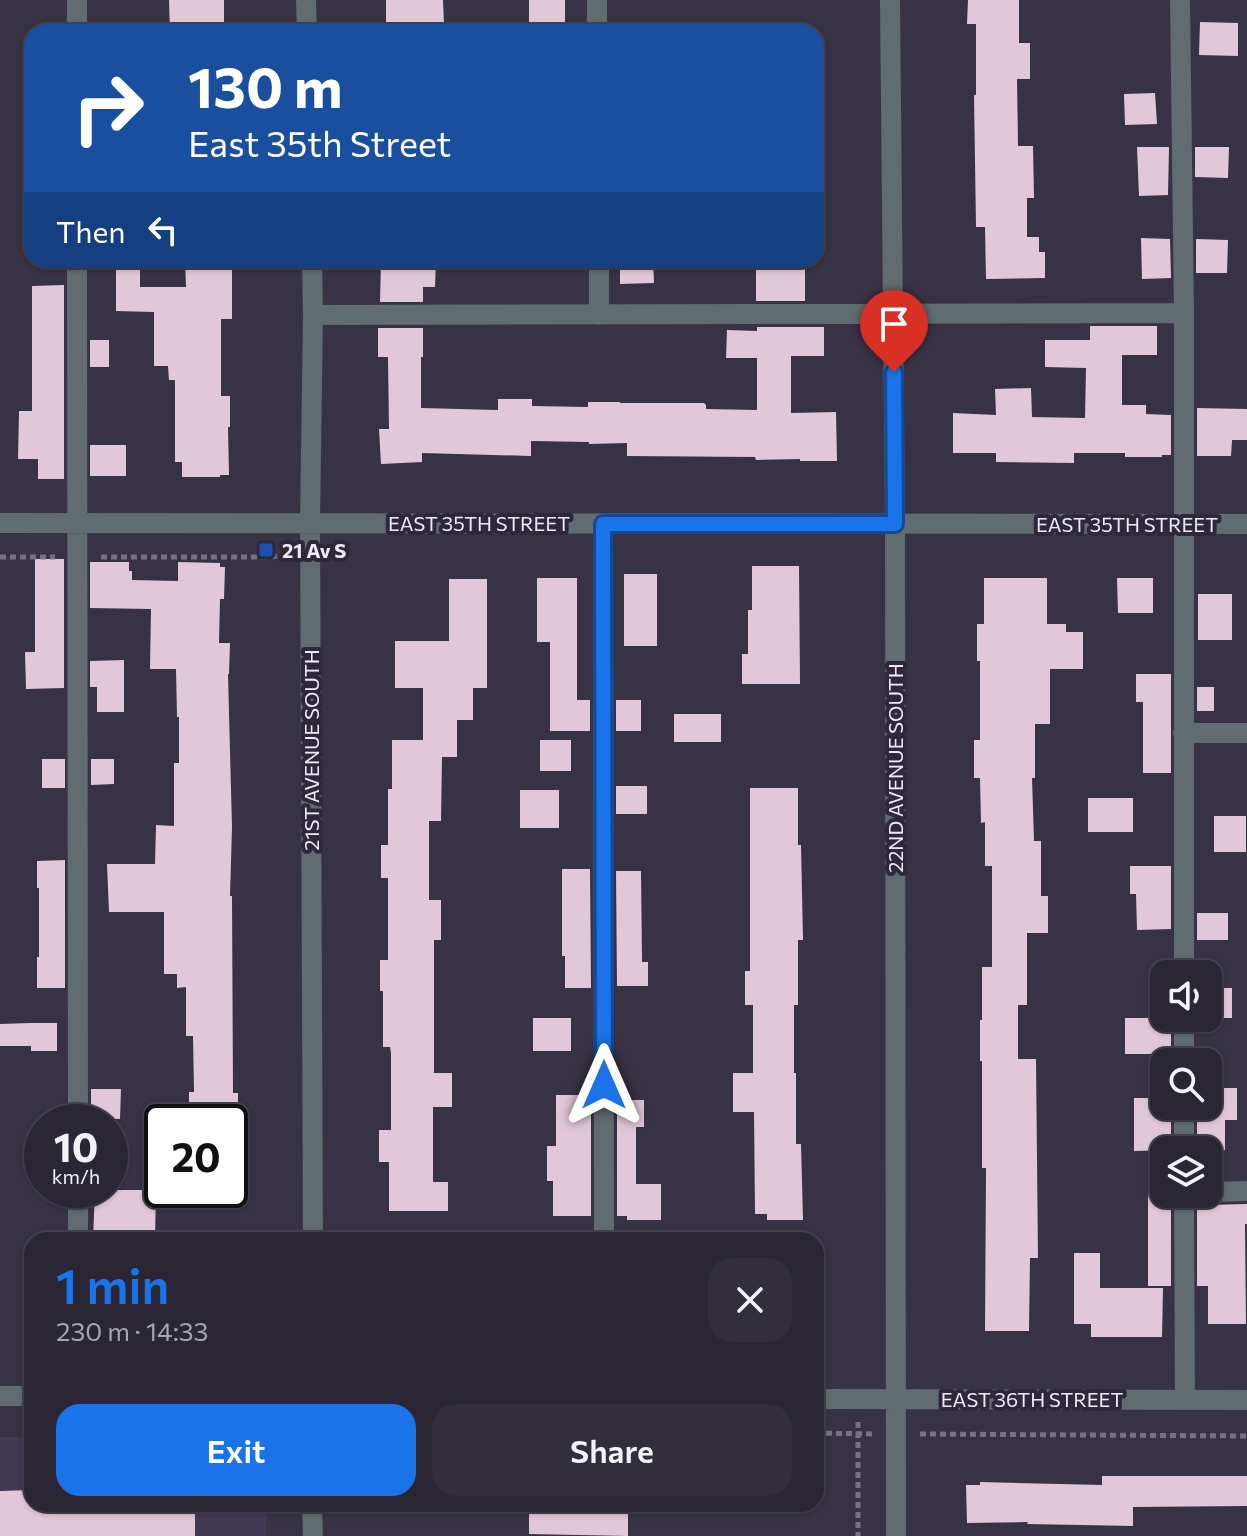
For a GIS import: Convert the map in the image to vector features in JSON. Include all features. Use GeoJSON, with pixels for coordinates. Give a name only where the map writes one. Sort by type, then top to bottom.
{"type":"FeatureCollection","features":[{"type":"Feature","properties":{"kind":"street"},"geometry":{"type":"LineString","coordinates":[[77,0],[77,24]]}},
{"type":"Feature","properties":{"kind":"street"},"geometry":{"type":"LineString","coordinates":[[306,0],[307,24]]}},
{"type":"Feature","properties":{"kind":"street"},"geometry":{"type":"LineString","coordinates":[[597,0],[597,24]]}},
{"type":"Feature","properties":{"kind":"street","name":"22ND AVENUE SOUTH"},"geometry":{"type":"LineString","coordinates":[[890,0],[895,524],[896,1536]]}},
{"type":"Feature","properties":{"kind":"street"},"geometry":{"type":"LineString","coordinates":[[1180,0],[1184,313],[1184,960]]}},
{"type":"Feature","properties":{"kind":"street"},"geometry":{"type":"LineString","coordinates":[[77,268],[78,1104]]}},
{"type":"Feature","properties":{"kind":"street","name":"21ST AVENUE SOUTH"},"geometry":{"type":"LineString","coordinates":[[312,268],[313,1232]]}},
{"type":"Feature","properties":{"kind":"street"},"geometry":{"type":"LineString","coordinates":[[599,268],[599,315]]}},
{"type":"Feature","properties":{"kind":"street"},"geometry":{"type":"LineString","coordinates":[[313,315],[1184,313]]}},
{"type":"Feature","properties":{"kind":"street","name":"EAST 35TH STREET"},"geometry":{"type":"LineString","coordinates":[[0,523],[1247,524]]}},
{"type":"Feature","properties":{"kind":"street"},"geometry":{"type":"LineString","coordinates":[[603,524],[604,1232]]}},
{"type":"Feature","properties":{"kind":"street"},"geometry":{"type":"LineString","coordinates":[[1183,733],[1247,733]]}},
{"type":"Feature","properties":{"kind":"street"},"geometry":{"type":"LineString","coordinates":[[1222,1192],[1247,1191]]}},
{"type":"Feature","properties":{"kind":"street"},"geometry":{"type":"LineString","coordinates":[[78,1208],[78,1232]]}},
{"type":"Feature","properties":{"kind":"street"},"geometry":{"type":"LineString","coordinates":[[1184,1208],[1185,1400]]}},
{"type":"Feature","properties":{"kind":"street"},"geometry":{"type":"LineString","coordinates":[[0,1396],[24,1396]]}},
{"type":"Feature","properties":{"kind":"street","name":"EAST 36TH STREET"},"geometry":{"type":"LineString","coordinates":[[824,1399],[1247,1400]]}},
{"type":"Feature","properties":{"kind":"street"},"geometry":{"type":"LineString","coordinates":[[312,1512],[313,1536]]}},
{"type":"Feature","properties":{"kind":"path"},"geometry":{"type":"LineString","coordinates":[[0,557],[280,555]]}},
{"type":"Feature","properties":{"kind":"path"},"geometry":{"type":"LineString","coordinates":[[858,1421],[858,1536]]}},
{"type":"Feature","properties":{"kind":"path"},"geometry":{"type":"LineString","coordinates":[[824,1433],[875,1434]]}},
{"type":"Feature","properties":{"kind":"path"},"geometry":{"type":"LineString","coordinates":[[918,1434],[1247,1436]]}},
{"type":"Feature","properties":{"kind":"shaded area"},"geometry":{"type":"Polygon","coordinates":[[[0,1437],[24,1437],[24,1512],[266,1512],[266,1536],[0,1536],[0,1437]]]}},
{"type":"Feature","properties":{"kind":"building"},"geometry":{"type":"Polygon","coordinates":[[[169,0],[224,0],[224,24],[170,24],[169,0]]]}},
{"type":"Feature","properties":{"kind":"building"},"geometry":{"type":"Polygon","coordinates":[[[386,0],[443,0],[444,24],[386,24],[386,0]]]}},
{"type":"Feature","properties":{"kind":"building"},"geometry":{"type":"Polygon","coordinates":[[[529,0],[565,0],[565,24],[529,23],[529,0]]]}},
{"type":"Feature","properties":{"kind":"building"},"geometry":{"type":"Polygon","coordinates":[[[968,0],[1019,0],[1019,43],[1030,43],[1030,79],[1017,79],[1018,146],[1033,146],[1034,198],[1027,198],[1027,237],[1039,237],[1039,252],[1045,252],[1045,278],[986,279],[985,227],[976,227],[976,24],[967,24],[968,0]]]}},
{"type":"Feature","properties":{"kind":"building"},"geometry":{"type":"Polygon","coordinates":[[[1200,22],[1238,23],[1238,56],[1199,55],[1200,22]]]}},
{"type":"Feature","properties":{"kind":"building"},"geometry":{"type":"Polygon","coordinates":[[[1155,93],[1157,124],[1125,125],[1124,94],[1155,93]]]}},
{"type":"Feature","properties":{"kind":"building"},"geometry":{"type":"Polygon","coordinates":[[[1137,147],[1169,147],[1168,195],[1139,196],[1137,147]]]}},
{"type":"Feature","properties":{"kind":"building"},"geometry":{"type":"Polygon","coordinates":[[[1195,147],[1229,147],[1228,178],[1195,177],[1195,147]]]}},
{"type":"Feature","properties":{"kind":"building"},"geometry":{"type":"Polygon","coordinates":[[[1141,238],[1170,239],[1171,278],[1142,279],[1141,238]]]}},
{"type":"Feature","properties":{"kind":"building"},"geometry":{"type":"Polygon","coordinates":[[[1196,239],[1228,240],[1227,273],[1196,273],[1196,239]]]}},
{"type":"Feature","properties":{"kind":"building"},"geometry":{"type":"Polygon","coordinates":[[[116,268],[140,268],[140,287],[186,287],[185,268],[232,268],[232,319],[221,319],[221,396],[230,396],[229,475],[182,477],[182,462],[175,462],[175,380],[169,380],[168,366],[154,366],[154,312],[116,311],[116,268]]]}},
{"type":"Feature","properties":{"kind":"building"},"geometry":{"type":"Polygon","coordinates":[[[381,268],[436,268],[435,287],[423,287],[423,302],[380,302],[381,268]]]}},
{"type":"Feature","properties":{"kind":"building"},"geometry":{"type":"Polygon","coordinates":[[[620,268],[653,268],[654,283],[620,284],[620,268]]]}},
{"type":"Feature","properties":{"kind":"building"},"geometry":{"type":"Polygon","coordinates":[[[756,268],[805,268],[805,301],[756,301],[756,268]]]}},
{"type":"Feature","properties":{"kind":"building"},"geometry":{"type":"Polygon","coordinates":[[[64,285],[64,479],[38,479],[38,459],[18,459],[19,411],[32,411],[32,286],[64,285]]]}},
{"type":"Feature","properties":{"kind":"building"},"geometry":{"type":"Polygon","coordinates":[[[1090,326],[1157,326],[1157,355],[1122,355],[1122,405],[1146,405],[1146,414],[1171,415],[1171,455],[1125,457],[1125,453],[1074,453],[1074,463],[996,462],[996,453],[953,453],[953,413],[996,415],[995,389],[1031,388],[1032,417],[1085,418],[1086,368],[1045,367],[1045,340],[1090,340],[1090,326]]]}},
{"type":"Feature","properties":{"kind":"building"},"geometry":{"type":"Polygon","coordinates":[[[757,327],[824,327],[824,356],[791,356],[791,413],[836,412],[837,461],[627,456],[627,443],[531,441],[531,456],[422,453],[422,462],[381,464],[379,429],[389,429],[388,357],[378,357],[378,328],[423,328],[421,408],[498,410],[498,399],[532,399],[532,406],[588,407],[588,402],[704,403],[706,409],[757,410],[757,358],[726,358],[727,330],[757,331],[757,327]]]}},
{"type":"Feature","properties":{"kind":"building"},"geometry":{"type":"Polygon","coordinates":[[[90,340],[109,340],[109,367],[90,367],[90,340]]]}},
{"type":"Feature","properties":{"kind":"building"},"geometry":{"type":"Polygon","coordinates":[[[1197,408],[1247,409],[1247,440],[1232,440],[1231,456],[1197,456],[1197,408]]]}},
{"type":"Feature","properties":{"kind":"building"},"geometry":{"type":"Polygon","coordinates":[[[90,445],[126,445],[126,476],[90,476],[90,445]]]}},
{"type":"Feature","properties":{"kind":"building"},"geometry":{"type":"Polygon","coordinates":[[[35,559],[64,559],[64,688],[26,689],[25,652],[35,652],[35,559]]]}},
{"type":"Feature","properties":{"kind":"building"},"geometry":{"type":"Polygon","coordinates":[[[90,562],[129,562],[132,580],[178,581],[178,562],[220,563],[220,567],[225,567],[224,599],[220,599],[219,643],[230,643],[233,1093],[238,1093],[238,1104],[189,1104],[189,1092],[194,1092],[193,1036],[186,1036],[186,987],[177,988],[177,974],[164,974],[164,912],[109,912],[107,864],[155,864],[156,825],[174,826],[174,763],[179,763],[176,669],[150,669],[151,609],[90,608],[90,562]]]}},
{"type":"Feature","properties":{"kind":"building"},"geometry":{"type":"Polygon","coordinates":[[[752,566],[799,566],[800,684],[742,684],[742,654],[748,654],[748,610],[752,610],[752,566]]]}},
{"type":"Feature","properties":{"kind":"building"},"geometry":{"type":"Polygon","coordinates":[[[624,574],[657,574],[657,646],[624,646],[624,574]]]}},
{"type":"Feature","properties":{"kind":"building"},"geometry":{"type":"Polygon","coordinates":[[[537,578],[577,578],[577,700],[590,700],[590,731],[550,731],[550,642],[537,642],[537,578]]]}},
{"type":"Feature","properties":{"kind":"building"},"geometry":{"type":"Polygon","coordinates":[[[984,578],[1047,578],[1047,624],[1066,624],[1066,632],[1083,632],[1083,669],[1050,669],[1050,724],[1035,724],[1035,778],[1032,778],[1034,841],[1041,841],[1041,896],[1048,896],[1048,933],[1027,933],[1027,1005],[1018,1005],[1018,1059],[1036,1059],[1038,1258],[1030,1258],[1029,1331],[985,1331],[986,1168],[982,1168],[980,1020],[982,967],[992,967],[992,866],[985,866],[985,822],[981,823],[980,778],[974,778],[974,740],[980,740],[977,624],[984,624],[984,578]]]}},
{"type":"Feature","properties":{"kind":"building"},"geometry":{"type":"Polygon","coordinates":[[[1117,578],[1153,578],[1153,613],[1118,613],[1117,578]]]}},
{"type":"Feature","properties":{"kind":"building"},"geometry":{"type":"Polygon","coordinates":[[[449,579],[487,579],[487,688],[473,688],[473,720],[457,720],[457,757],[442,757],[441,821],[429,821],[429,900],[441,900],[441,940],[434,940],[434,1073],[452,1073],[452,1107],[433,1107],[433,1182],[448,1182],[448,1211],[389,1211],[389,1162],[379,1162],[379,1130],[391,1130],[391,1053],[390,1047],[383,1047],[383,991],[380,991],[380,960],[388,960],[388,878],[381,878],[381,845],[388,845],[392,740],[423,740],[423,688],[395,688],[395,641],[449,641],[449,579]]]}},
{"type":"Feature","properties":{"kind":"building"},"geometry":{"type":"Polygon","coordinates":[[[1198,594],[1232,594],[1232,640],[1198,640],[1198,594]]]}},
{"type":"Feature","properties":{"kind":"building"},"geometry":{"type":"Polygon","coordinates":[[[124,660],[124,712],[97,712],[97,687],[90,687],[90,661],[124,660]]]}},
{"type":"Feature","properties":{"kind":"building"},"geometry":{"type":"Polygon","coordinates":[[[1136,674],[1171,674],[1171,773],[1143,773],[1143,702],[1136,702],[1136,674]]]}},
{"type":"Feature","properties":{"kind":"building"},"geometry":{"type":"Polygon","coordinates":[[[1197,687],[1214,687],[1214,711],[1197,711],[1197,687]]]}},
{"type":"Feature","properties":{"kind":"building"},"geometry":{"type":"Polygon","coordinates":[[[616,700],[641,700],[641,731],[616,731],[616,700]]]}},
{"type":"Feature","properties":{"kind":"building"},"geometry":{"type":"Polygon","coordinates":[[[674,714],[721,714],[721,742],[674,742],[674,714]]]}},
{"type":"Feature","properties":{"kind":"building"},"geometry":{"type":"Polygon","coordinates":[[[540,740],[571,740],[571,771],[540,771],[540,740]]]}},
{"type":"Feature","properties":{"kind":"building"},"geometry":{"type":"Polygon","coordinates":[[[42,759],[65,759],[65,788],[42,788],[42,759]]]}},
{"type":"Feature","properties":{"kind":"building"},"geometry":{"type":"Polygon","coordinates":[[[91,759],[114,759],[114,784],[91,785],[91,759]]]}},
{"type":"Feature","properties":{"kind":"building"},"geometry":{"type":"Polygon","coordinates":[[[616,786],[647,786],[647,814],[616,814],[616,786]]]}},
{"type":"Feature","properties":{"kind":"building"},"geometry":{"type":"Polygon","coordinates":[[[750,788],[798,788],[803,940],[798,940],[794,1073],[796,1144],[801,1144],[803,1220],[767,1220],[767,1214],[755,1214],[754,1112],[733,1112],[733,1073],[753,1073],[753,1005],[745,1005],[745,971],[750,971],[750,788]]]}},
{"type":"Feature","properties":{"kind":"building"},"geometry":{"type":"Polygon","coordinates":[[[520,790],[559,790],[559,828],[520,828],[520,790]]]}},
{"type":"Feature","properties":{"kind":"building"},"geometry":{"type":"Polygon","coordinates":[[[1088,798],[1133,798],[1133,832],[1088,832],[1088,798]]]}},
{"type":"Feature","properties":{"kind":"building"},"geometry":{"type":"Polygon","coordinates":[[[1214,816],[1246,816],[1246,852],[1214,852],[1214,816]]]}},
{"type":"Feature","properties":{"kind":"building"},"geometry":{"type":"Polygon","coordinates":[[[65,860],[65,988],[37,988],[37,861],[65,860]]]}},
{"type":"Feature","properties":{"kind":"building"},"geometry":{"type":"Polygon","coordinates":[[[1130,866],[1171,866],[1171,929],[1137,930],[1136,894],[1130,894],[1130,866]]]}},
{"type":"Feature","properties":{"kind":"building"},"geometry":{"type":"Polygon","coordinates":[[[562,869],[590,869],[591,988],[565,988],[562,869]]]}},
{"type":"Feature","properties":{"kind":"building"},"geometry":{"type":"Polygon","coordinates":[[[616,871],[641,871],[642,962],[648,962],[648,986],[617,986],[616,871]]]}},
{"type":"Feature","properties":{"kind":"building"},"geometry":{"type":"Polygon","coordinates":[[[1197,913],[1228,913],[1228,940],[1197,940],[1197,913]]]}},
{"type":"Feature","properties":{"kind":"building"},"geometry":{"type":"Polygon","coordinates":[[[1222,988],[1232,988],[1232,1018],[1222,1018],[1222,988]]]}},
{"type":"Feature","properties":{"kind":"building"},"geometry":{"type":"Polygon","coordinates":[[[533,1018],[571,1018],[571,1051],[533,1051],[533,1018]]]}},
{"type":"Feature","properties":{"kind":"building"},"geometry":{"type":"Polygon","coordinates":[[[1125,1018],[1150,1018],[1150,1032],[1171,1032],[1171,1048],[1150,1048],[1150,1054],[1125,1054],[1125,1018]]]}},
{"type":"Feature","properties":{"kind":"building"},"geometry":{"type":"Polygon","coordinates":[[[57,1023],[57,1051],[31,1051],[31,1046],[0,1046],[0,1024],[57,1023]]]}},
{"type":"Feature","properties":{"kind":"building"},"geometry":{"type":"Polygon","coordinates":[[[1222,1088],[1237,1088],[1237,1120],[1225,1120],[1225,1150],[1222,1150],[1222,1136],[1197,1136],[1197,1120],[1222,1120],[1222,1088]]]}},
{"type":"Feature","properties":{"kind":"building"},"geometry":{"type":"Polygon","coordinates":[[[91,1089],[121,1089],[120,1104],[91,1104],[91,1089]]]}},
{"type":"Feature","properties":{"kind":"building"},"geometry":{"type":"Polygon","coordinates":[[[556,1095],[591,1095],[591,1216],[553,1216],[553,1181],[547,1181],[547,1146],[556,1146],[556,1095]]]}},
{"type":"Feature","properties":{"kind":"building"},"geometry":{"type":"Polygon","coordinates":[[[1134,1098],[1150,1098],[1150,1120],[1171,1120],[1171,1136],[1150,1136],[1150,1151],[1134,1151],[1134,1098]]]}},
{"type":"Feature","properties":{"kind":"building"},"geometry":{"type":"Polygon","coordinates":[[[617,1100],[644,1100],[644,1127],[636,1127],[636,1184],[661,1184],[661,1220],[627,1220],[627,1216],[617,1216],[617,1100]]]}},
{"type":"Feature","properties":{"kind":"building"},"geometry":{"type":"Polygon","coordinates":[[[128,1190],[144,1190],[144,1208],[156,1208],[155,1232],[93,1232],[94,1208],[128,1208],[128,1190]]]}},
{"type":"Feature","properties":{"kind":"building"},"geometry":{"type":"Polygon","coordinates":[[[1150,1194],[1150,1208],[1171,1208],[1171,1286],[1148,1286],[1150,1194]]]}},
{"type":"Feature","properties":{"kind":"building"},"geometry":{"type":"Polygon","coordinates":[[[1247,1204],[1246,1324],[1208,1324],[1208,1286],[1197,1286],[1197,1208],[1247,1204]]]}},
{"type":"Feature","properties":{"kind":"building"},"geometry":{"type":"Polygon","coordinates":[[[1074,1253],[1100,1253],[1100,1288],[1163,1288],[1162,1337],[1091,1337],[1091,1324],[1074,1324],[1074,1253]]]}},
{"type":"Feature","properties":{"kind":"building"},"geometry":{"type":"Polygon","coordinates":[[[1102,1476],[1247,1476],[1247,1506],[1133,1507],[1133,1526],[967,1523],[966,1485],[980,1485],[980,1482],[1102,1485],[1102,1476]]]}},
{"type":"Feature","properties":{"kind":"building"},"geometry":{"type":"Polygon","coordinates":[[[24,1490],[24,1512],[195,1512],[195,1536],[0,1536],[0,1491],[24,1490]]]}},
{"type":"Feature","properties":{"kind":"building"},"geometry":{"type":"Polygon","coordinates":[[[529,1512],[628,1512],[628,1536],[529,1534],[529,1512]]]}},
{"type":"Feature","properties":{"kind":"place","name":"21 Av S"},"geometry":{"type":"Point","coordinates":[266,550]}},
{"type":"Feature","properties":{"kind":"route"},"geometry":{"type":"LineString","coordinates":[[604,1085],[603,524],[895,524],[894,372]]}}]}
